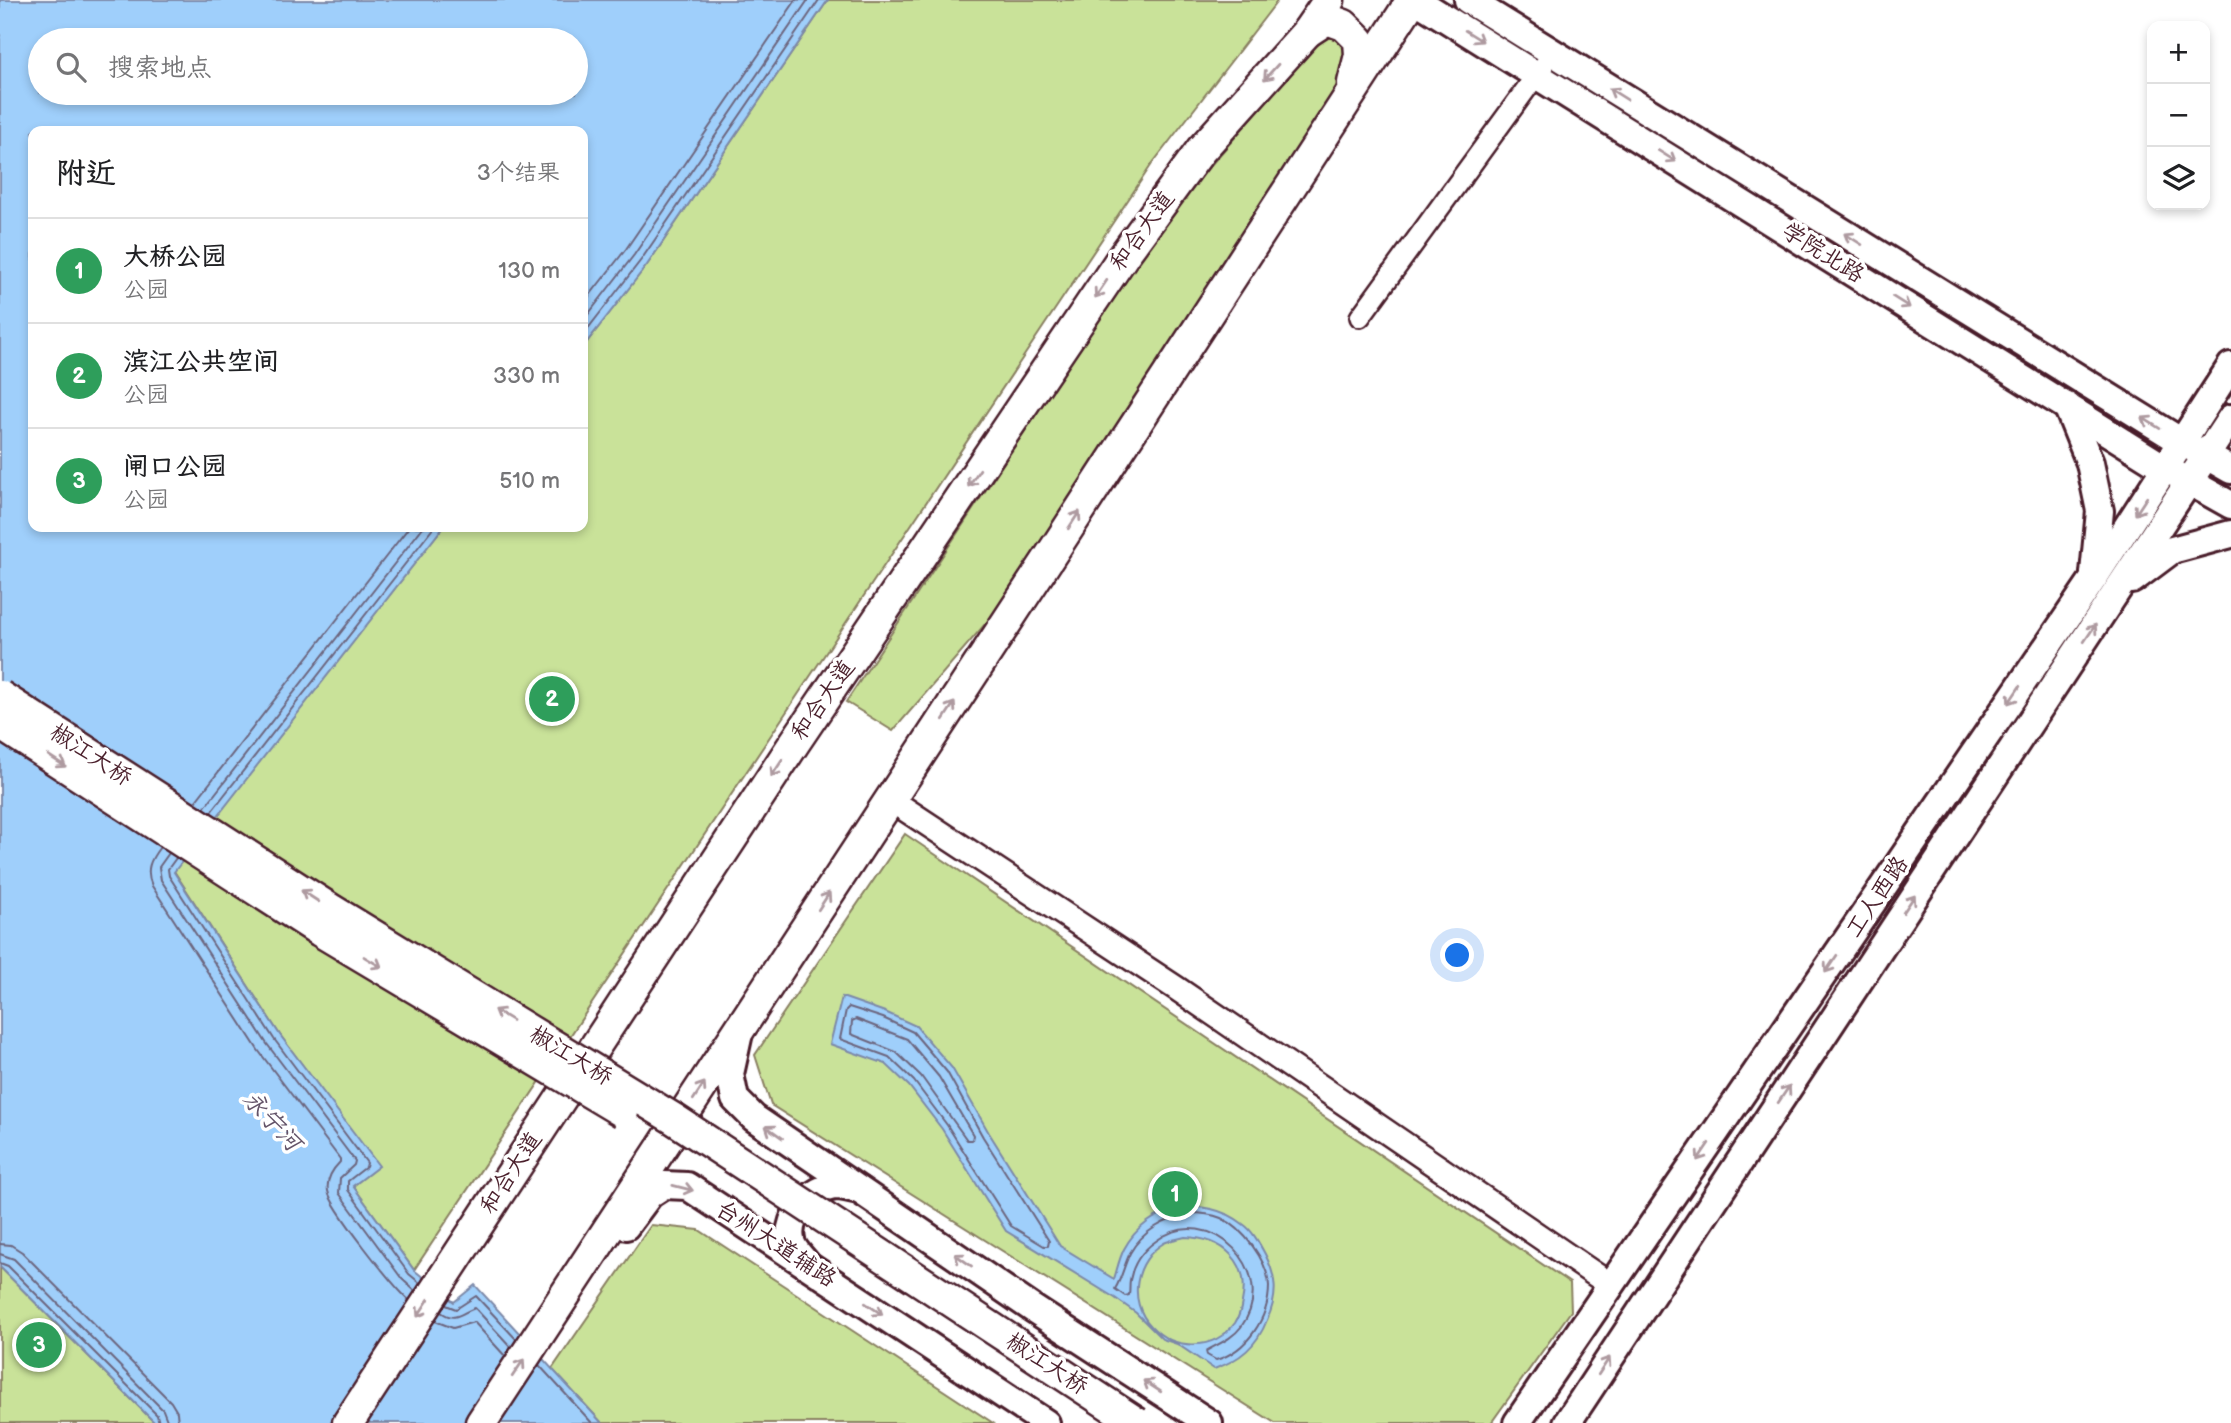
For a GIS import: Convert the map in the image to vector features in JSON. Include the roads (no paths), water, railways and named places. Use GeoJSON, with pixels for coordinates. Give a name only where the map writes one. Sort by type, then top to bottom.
{"type":"FeatureCollection","features":[{"type":"Feature","properties":{"kind":"main road","name":"和合大道"},"geometry":{"type":"LineString","coordinates":[[348,1423],[795,741],[1124,255],[1201,150],[1307,32],[1329,0]]}},
{"type":"Feature","properties":{"kind":"main road"},"geometry":{"type":"LineString","coordinates":[[481,1423],[1414,0]]}},
{"type":"Feature","properties":{"kind":"main road","name":"学院北路"},"geometry":{"type":"LineString","coordinates":[[1414,0],[1544,64],[2231,470]]}},
{"type":"Feature","properties":{"kind":"main road","name":"学院北路"},"geometry":{"type":"LineString","coordinates":[[1468,0],[1544,64],[2067,406],[2165,468],[2231,505]]}},
{"type":"Feature","properties":{"kind":"main road"},"geometry":{"type":"LineString","coordinates":[[1307,32],[1327,19],[1344,25],[1359,40],[1360,55],[1349,97]]}},
{"type":"Feature","properties":{"kind":"main road","name":"工人西路"},"geometry":{"type":"LineString","coordinates":[[1517,1423],[2094,578],[2231,366]]}},
{"type":"Feature","properties":{"kind":"main road"},"geometry":{"type":"LineString","coordinates":[[2067,406],[2090,463],[2100,511],[2094,578]]}},
{"type":"Feature","properties":{"kind":"main road","name":"工人西路"},"geometry":{"type":"LineString","coordinates":[[1567,1423],[2231,418]]}},
{"type":"Feature","properties":{"kind":"main road"},"geometry":{"type":"LineString","coordinates":[[2117,592],[2172,550],[2231,534]]}},
{"type":"Feature","properties":{"kind":"main road","name":"椒江大桥"},"geometry":{"type":"LineString","coordinates":[[0,696],[332,910],[674,1119],[1138,1423]]}},
{"type":"Feature","properties":{"kind":"main road","name":"椒江大桥"},"geometry":{"type":"LineString","coordinates":[[0,724],[320,931],[663,1136],[1101,1423]]}},
{"type":"Feature","properties":{"kind":"main road"},"geometry":{"type":"LineString","coordinates":[[741,1028],[730,1074],[736,1099],[754,1118],[1021,1300],[1209,1423]]}},
{"type":"Feature","properties":{"kind":"main road","name":"台州大道辅路"},"geometry":{"type":"LineString","coordinates":[[548,1323],[598,1270],[650,1194],[664,1185],[687,1186],[1046,1423]]}},
{"type":"Feature","properties":{"kind":"main road"},"geometry":{"type":"LineString","coordinates":[[806,1264],[791,1243],[790,1228],[798,1209],[819,1191],[835,1186],[861,1190]]}},
{"type":"Feature","properties":{"kind":"street"},"geometry":{"type":"LineString","coordinates":[[1360,317],[1544,64]]}},
{"type":"Feature","properties":{"kind":"street"},"geometry":{"type":"LineString","coordinates":[[891,800],[1176,988],[1612,1286]]}},
{"type":"Feature","properties":{"kind":"water","name":"永宁河"},"geometry":{"type":"Polygon","coordinates":[[[0,0],[828,0],[647,265],[588,341],[588,126],[28,126],[28,532],[439,532],[174,872],[280,1035],[379,1166],[353,1186],[414,1270],[454,1302],[475,1285],[602,1423],[155,1423],[0,1267],[0,0]]]}},
{"type":"Feature","properties":{"kind":"water"},"geometry":{"type":"Polygon","coordinates":[[[842,997],[916,1026],[952,1068],[1060,1246],[1114,1279],[1122,1253],[1134,1234],[1147,1222],[1162,1214],[1195,1207],[1228,1215],[1243,1224],[1253,1234],[1269,1263],[1275,1287],[1267,1320],[1253,1345],[1232,1361],[1214,1369],[1177,1344],[1162,1339],[1136,1313],[1115,1298],[1006,1231],[942,1129],[909,1086],[886,1064],[830,1044],[842,997]],[[1199,1238],[1171,1240],[1154,1250],[1141,1270],[1138,1282],[1137,1293],[1143,1316],[1160,1334],[1182,1343],[1205,1343],[1216,1339],[1236,1321],[1242,1302],[1244,1288],[1238,1264],[1222,1247],[1199,1238]]]}},
{"type":"Feature","properties":{"kind":"place","name":"滨江公共空间"},"geometry":{"type":"Point","coordinates":[552,699]}},
{"type":"Feature","properties":{"kind":"place","name":"大桥公园"},"geometry":{"type":"Point","coordinates":[1175,1194]}},
{"type":"Feature","properties":{"kind":"place","name":"闸口公园"},"geometry":{"type":"Point","coordinates":[39,1345]}}]}
